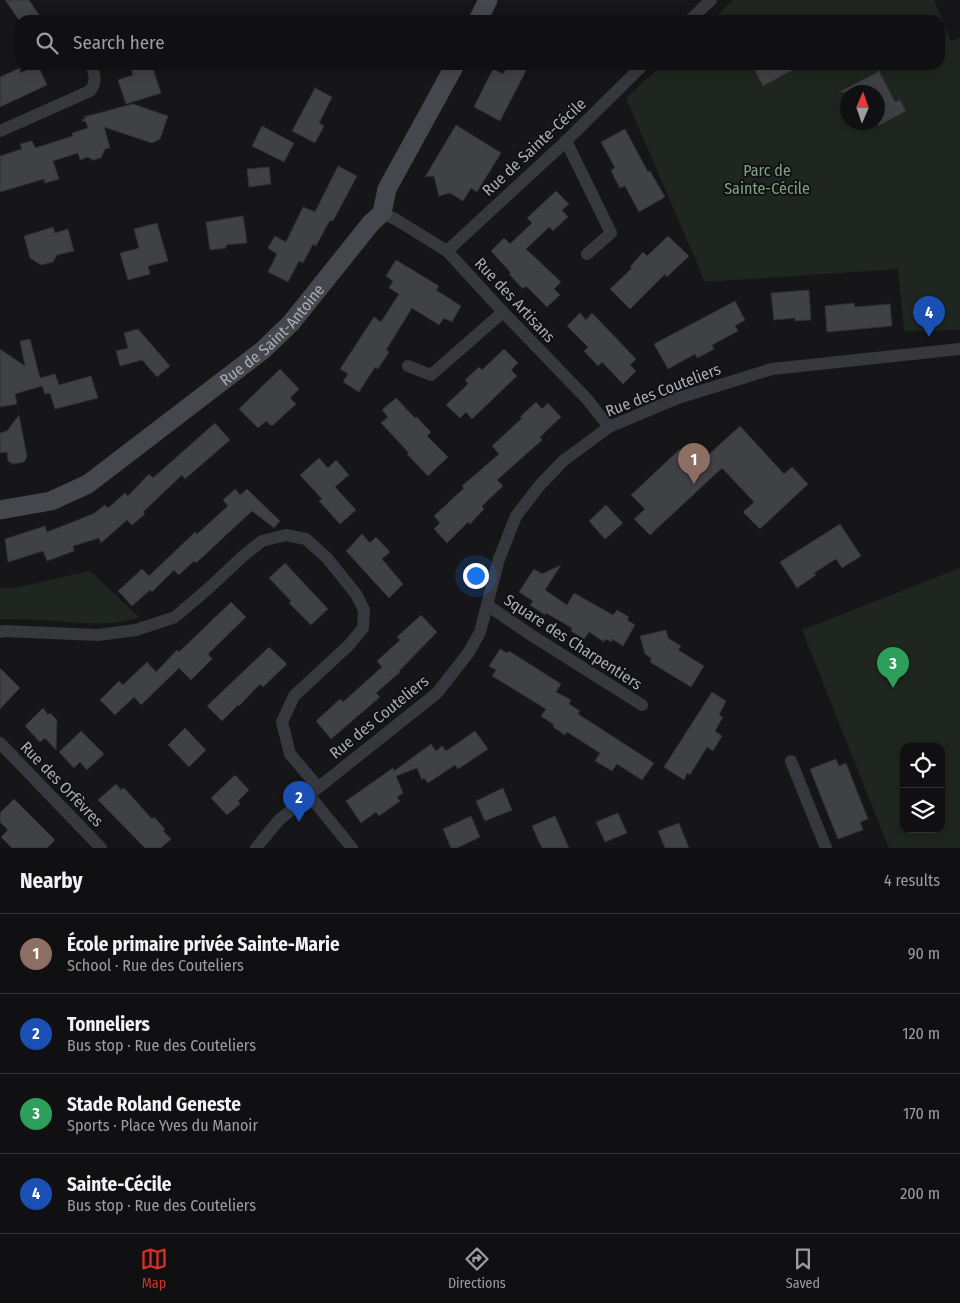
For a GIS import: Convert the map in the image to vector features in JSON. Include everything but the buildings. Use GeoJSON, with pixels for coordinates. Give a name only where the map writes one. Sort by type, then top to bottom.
{"type":"FeatureCollection","features":[{"type":"Feature","properties":{"kind":"street"},"geometry":{"type":"LineString","coordinates":[[480,15],[488,0]]}},
{"type":"Feature","properties":{"kind":"street"},"geometry":{"type":"LineString","coordinates":[[695,15],[711,0]]}},
{"type":"Feature","properties":{"kind":"street"},"geometry":{"type":"LineString","coordinates":[[0,131],[90,91],[94,86],[95,77],[93,70]]}},
{"type":"Feature","properties":{"kind":"street"},"geometry":{"type":"LineString","coordinates":[[382,213],[387,188],[452,70]]}},
{"type":"Feature","properties":{"kind":"street","name":"Rue de Sainte-Cécile"},"geometry":{"type":"LineString","coordinates":[[447,250],[566,141],[638,70]]}},
{"type":"Feature","properties":{"kind":"street"},"geometry":{"type":"LineString","coordinates":[[566,141],[611,233],[586,254]]}},
{"type":"Feature","properties":{"kind":"street","name":"Rue des Artisans"},"geometry":{"type":"LineString","coordinates":[[382,213],[447,250],[503,312],[586,398],[609,427]]}},
{"type":"Feature","properties":{"kind":"street","name":"Rue de Saint-Antoine"},"geometry":{"type":"LineString","coordinates":[[0,510],[51,501],[88,484],[263,350],[291,324],[366,229],[382,213]]}},
{"type":"Feature","properties":{"kind":"street"},"geometry":{"type":"LineString","coordinates":[[408,366],[431,376],[503,312]]}},
{"type":"Feature","properties":{"kind":"street","name":"Rue des Couteliers"},"geometry":{"type":"LineString","coordinates":[[256,848],[278,821],[437,693],[469,652],[480,632],[499,559],[516,516],[540,485],[563,461],[609,427],[678,398],[772,370],[960,349]]}},
{"type":"Feature","properties":{"kind":"street"},"geometry":{"type":"LineString","coordinates":[[0,632],[98,635],[136,630],[175,617],[242,556],[262,541],[286,535],[306,539],[328,558],[356,594],[364,610],[363,628],[349,645],[294,696],[282,722],[290,754],[352,848]]}},
{"type":"Feature","properties":{"kind":"street","name":"Square des Charpentiers"},"geometry":{"type":"LineString","coordinates":[[487,605],[642,705]]}},
{"type":"Feature","properties":{"kind":"street","name":"Rue des Orfèvres"},"geometry":{"type":"LineString","coordinates":[[0,743],[95,846]]}},
{"type":"Feature","properties":{"kind":"street"},"geometry":{"type":"LineString","coordinates":[[791,761],[826,848]]}},
{"type":"Feature","properties":{"kind":"green space","name":"Parc de Sainte-Cécile"},"geometry":{"type":"Polygon","coordinates":[[[733,0],[934,0],[940,15],[717,15],[733,0]]]}},
{"type":"Feature","properties":{"kind":"green space","name":"Parc de Sainte-Cécile"},"geometry":{"type":"Polygon","coordinates":[[[945,27],[951,41],[960,38],[960,330],[904,331],[898,269],[705,282],[626,98],[657,70],[945,70],[945,27]]]}},
{"type":"Feature","properties":{"kind":"green space"},"geometry":{"type":"Polygon","coordinates":[[[960,568],[960,848],[889,848],[802,630],[960,568]]]}},
{"type":"Feature","properties":{"kind":"green space"},"geometry":{"type":"Polygon","coordinates":[[[90,571],[139,617],[105,623],[0,619],[0,588],[15,588],[90,571]]]}},
{"type":"Feature","properties":{"kind":"place","name":"Sainte-Cécile"},"geometry":{"type":"Point","coordinates":[929,337]}},
{"type":"Feature","properties":{"kind":"place","name":"École primaire privée Sainte-Marie"},"geometry":{"type":"Point","coordinates":[694,484]}},
{"type":"Feature","properties":{"kind":"place","name":"Stade Roland Geneste"},"geometry":{"type":"Point","coordinates":[893,688]}},
{"type":"Feature","properties":{"kind":"place","name":"Tonneliers"},"geometry":{"type":"Point","coordinates":[299,822]}}]}
